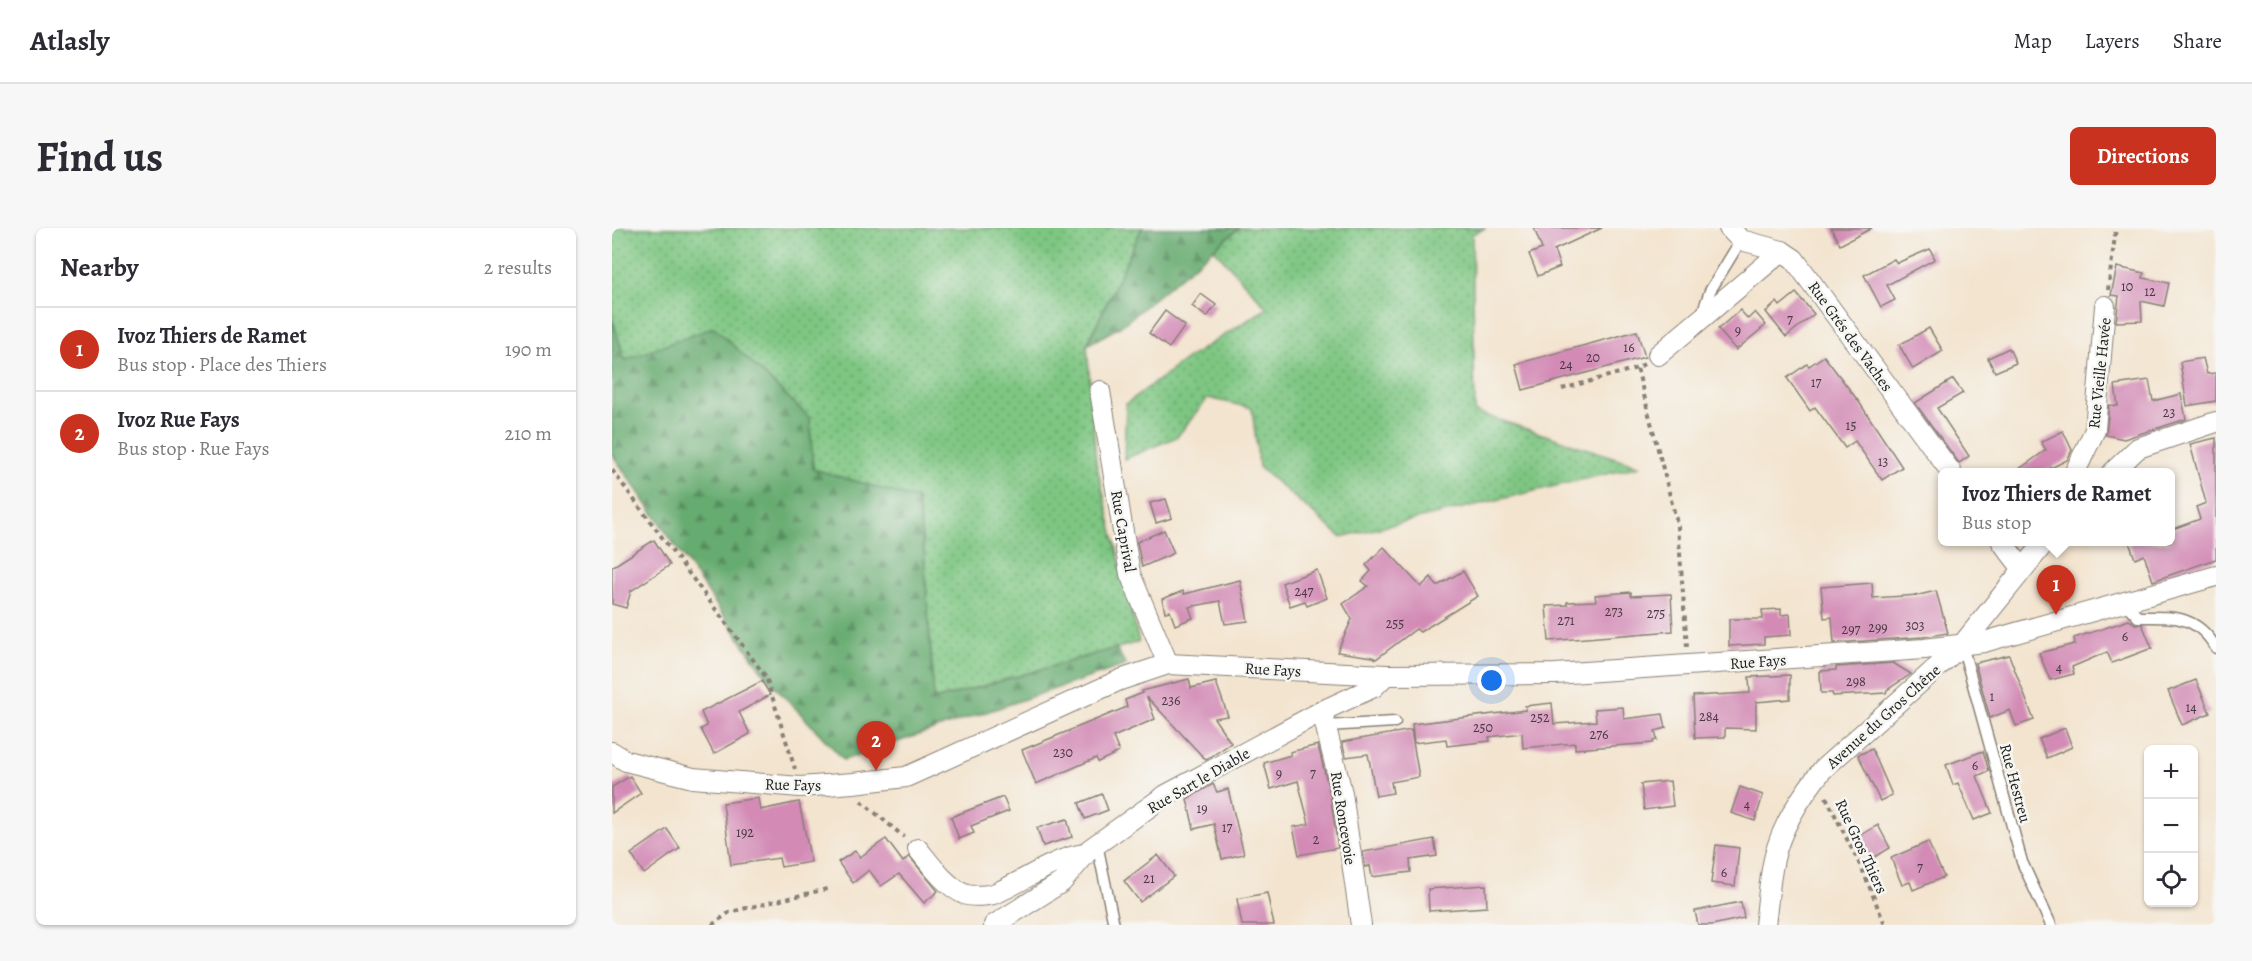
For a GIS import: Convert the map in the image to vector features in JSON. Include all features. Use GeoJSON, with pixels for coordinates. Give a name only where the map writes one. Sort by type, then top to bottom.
{"type":"FeatureCollection","features":[{"type":"Feature","properties":{"kind":"street","name":"Rue Grés des Vaches"},"geometry":{"type":"LineString","coordinates":[[1735,234],[1782,251],[1794,259],[1948,468]]}},
{"type":"Feature","properties":{"kind":"street"},"geometry":{"type":"LineString","coordinates":[[1658,355],[1782,251]]}},
{"type":"Feature","properties":{"kind":"street","name":"Rue Vieille Havée"},"geometry":{"type":"LineString","coordinates":[[2077,468],[2095,430],[2105,306]]}},
{"type":"Feature","properties":{"kind":"street","name":"Rue Caprival"},"geometry":{"type":"LineString","coordinates":[[1100,391],[1130,574],[1168,664]]}},
{"type":"Feature","properties":{"kind":"street"},"geometry":{"type":"LineString","coordinates":[[2118,468],[2138,448],[2216,422]]}},
{"type":"Feature","properties":{"kind":"street"},"geometry":{"type":"LineString","coordinates":[[2005,546],[2022,568]]}},
{"type":"Feature","properties":{"kind":"street","name":"Avenue du Gros Chêne"},"geometry":{"type":"LineString","coordinates":[[1765,925],[1774,859],[1785,827],[1815,778],[1962,645],[2041,546]]}},
{"type":"Feature","properties":{"kind":"street","name":"Rue Fays"},"geometry":{"type":"LineString","coordinates":[[612,752],[626,761],[693,778],[800,787],[853,783],[906,777],[1120,680],[1168,664],[1386,675],[1555,674],[1924,650],[1984,642],[2216,576]]}},
{"type":"Feature","properties":{"kind":"street","name":"Rue Sart le Diable"},"geometry":{"type":"LineString","coordinates":[[994,925],[1062,882],[1091,849],[1166,795],[1324,718],[1374,687],[1386,675]]}},
{"type":"Feature","properties":{"kind":"street","name":"Rue Roncevoie"},"geometry":{"type":"LineString","coordinates":[[1324,718],[1342,793],[1361,925]]}},
{"type":"Feature","properties":{"kind":"street"},"geometry":{"type":"LineString","coordinates":[[918,849],[941,877],[966,895],[994,895],[1025,877],[1091,849]]}},
{"type":"Feature","properties":{"kind":"lane"},"geometry":{"type":"LineString","coordinates":[[1700,318],[1735,234]]}},
{"type":"Feature","properties":{"kind":"lane"},"geometry":{"type":"LineString","coordinates":[[2128,601],[2138,617],[2176,617],[2195,623],[2211,638],[2216,648]]}},
{"type":"Feature","properties":{"kind":"lane","name":"Rue Hestreu"},"geometry":{"type":"LineString","coordinates":[[1962,645],[2022,862],[2051,925]]}},
{"type":"Feature","properties":{"kind":"lane"},"geometry":{"type":"LineString","coordinates":[[1324,718],[1395,722]]}},
{"type":"Feature","properties":{"kind":"lane"},"geometry":{"type":"LineString","coordinates":[[1091,849],[1114,925]]}},
{"type":"Feature","properties":{"kind":"path"},"geometry":{"type":"LineString","coordinates":[[2105,306],[2116,228]]}},
{"type":"Feature","properties":{"kind":"path"},"geometry":{"type":"LineString","coordinates":[[1563,389],[1637,368],[1658,355]]}},
{"type":"Feature","properties":{"kind":"path"},"geometry":{"type":"LineString","coordinates":[[1637,368],[1678,527],[1688,665]]}},
{"type":"Feature","properties":{"kind":"path"},"geometry":{"type":"LineString","coordinates":[[612,470],[766,677],[800,787]]}},
{"type":"Feature","properties":{"kind":"path","name":"Rue Gros Thiers"},"geometry":{"type":"LineString","coordinates":[[1815,778],[1863,871],[1885,925]]}},
{"type":"Feature","properties":{"kind":"path"},"geometry":{"type":"LineString","coordinates":[[853,783],[861,801],[918,849]]}},
{"type":"Feature","properties":{"kind":"path"},"geometry":{"type":"LineString","coordinates":[[712,925],[730,912],[831,888]]}},
{"type":"Feature","properties":{"kind":"green space"},"geometry":{"type":"Polygon","coordinates":[[[612,228],[1142,228],[1087,345],[1096,462],[1139,642],[934,700],[924,552],[917,499],[813,469],[809,418],[625,360],[612,318],[612,228]]]}},
{"type":"Feature","properties":{"kind":"green space"},"geometry":{"type":"Polygon","coordinates":[[[1142,228],[1239,228],[1120,327],[1087,345],[1142,228]]]}},
{"type":"Feature","properties":{"kind":"green space"},"geometry":{"type":"Polygon","coordinates":[[[1239,228],[1486,228],[1472,234],[1475,412],[1640,466],[1341,537],[1259,467],[1252,408],[1208,398],[1177,437],[1124,459],[1126,404],[1188,358],[1267,308],[1214,249],[1239,228]]]}},
{"type":"Feature","properties":{"kind":"green space"},"geometry":{"type":"Polygon","coordinates":[[[612,318],[625,360],[714,327],[810,418],[813,469],[917,499],[924,552],[934,700],[1116,648],[1126,665],[844,760],[766,677],[612,454],[612,318]]]}},
{"type":"Feature","properties":{"kind":"building"},"geometry":{"type":"Polygon","coordinates":[[[1534,228],[1602,228],[1554,250],[1560,267],[1538,276],[1529,254],[1542,249],[1534,228]]]}},
{"type":"Feature","properties":{"kind":"building"},"geometry":{"type":"Polygon","coordinates":[[[1831,228],[1872,228],[1840,245],[1831,228]]]}},
{"type":"Feature","properties":{"kind":"building"},"geometry":{"type":"Polygon","coordinates":[[[1930,249],[1935,259],[1887,285],[1895,300],[1881,307],[1864,275],[1894,259],[1897,263],[1930,249]]]}},
{"type":"Feature","properties":{"kind":"building"},"geometry":{"type":"Polygon","coordinates":[[[2117,267],[2144,273],[2143,278],[2169,283],[2164,306],[2141,301],[2142,321],[2116,322],[2119,296],[2111,295],[2117,267]]]}},
{"type":"Feature","properties":{"kind":"building"},"geometry":{"type":"Polygon","coordinates":[[[1796,293],[1814,314],[1786,337],[1766,312],[1777,302],[1780,306],[1796,293]]]}},
{"type":"Feature","properties":{"kind":"building"},"geometry":{"type":"Polygon","coordinates":[[[1201,294],[1216,305],[1207,317],[1192,306],[1201,294]]]}},
{"type":"Feature","properties":{"kind":"building"},"geometry":{"type":"Polygon","coordinates":[[[1740,310],[1748,319],[1755,312],[1766,325],[1736,350],[1718,329],[1740,310]]]}},
{"type":"Feature","properties":{"kind":"building"},"geometry":{"type":"Polygon","coordinates":[[[1165,311],[1185,326],[1169,348],[1149,333],[1165,311]]]}},
{"type":"Feature","properties":{"kind":"building"},"geometry":{"type":"Polygon","coordinates":[[[1929,328],[1943,351],[1913,369],[1899,345],[1929,328]]]}},
{"type":"Feature","properties":{"kind":"building"},"geometry":{"type":"Polygon","coordinates":[[[1637,331],[1645,357],[1523,390],[1516,364],[1637,331]]]}},
{"type":"Feature","properties":{"kind":"building"},"geometry":{"type":"Polygon","coordinates":[[[2009,348],[2016,363],[1995,372],[1988,358],[2009,348]]]}},
{"type":"Feature","properties":{"kind":"building"},"geometry":{"type":"Polygon","coordinates":[[[1824,356],[1859,402],[1902,467],[1882,480],[1855,441],[1845,448],[1815,407],[1810,411],[1787,378],[1807,364],[1809,366],[1824,356]]]}},
{"type":"Feature","properties":{"kind":"building"},"geometry":{"type":"Polygon","coordinates":[[[2203,358],[2207,374],[2216,373],[2216,401],[2187,406],[2180,362],[2203,358]]]}},
{"type":"Feature","properties":{"kind":"building"},"geometry":{"type":"Polygon","coordinates":[[[1953,379],[1963,393],[1937,408],[1969,456],[1959,463],[1915,403],[1953,379]]]}},
{"type":"Feature","properties":{"kind":"building"},"geometry":{"type":"Polygon","coordinates":[[[2149,380],[2153,401],[2181,394],[2186,419],[2124,439],[2106,435],[2109,405],[2118,406],[2115,385],[2149,380]]]}},
{"type":"Feature","properties":{"kind":"building"},"geometry":{"type":"Polygon","coordinates":[[[2063,431],[2072,450],[2067,460],[2051,468],[2021,468],[2046,450],[2041,442],[2063,431]]]}},
{"type":"Feature","properties":{"kind":"building"},"geometry":{"type":"Polygon","coordinates":[[[2216,438],[2216,559],[2153,581],[2144,555],[2135,559],[2130,546],[2175,546],[2175,528],[2200,519],[2196,507],[2206,503],[2190,444],[2216,438]]]}},
{"type":"Feature","properties":{"kind":"building"},"geometry":{"type":"Polygon","coordinates":[[[1166,499],[1172,518],[1156,523],[1150,503],[1166,499]]]}},
{"type":"Feature","properties":{"kind":"building"},"geometry":{"type":"Polygon","coordinates":[[[1164,530],[1174,553],[1142,567],[1137,542],[1164,530]]]}},
{"type":"Feature","properties":{"kind":"building"},"geometry":{"type":"Polygon","coordinates":[[[654,540],[670,565],[631,591],[626,608],[612,604],[612,567],[654,540]]]}},
{"type":"Feature","properties":{"kind":"building"},"geometry":{"type":"Polygon","coordinates":[[[1384,547],[1421,587],[1431,577],[1437,586],[1463,571],[1478,596],[1420,632],[1416,629],[1376,659],[1337,652],[1352,619],[1343,604],[1368,586],[1362,581],[1371,571],[1366,565],[1384,547]]]}},
{"type":"Feature","properties":{"kind":"building"},"geometry":{"type":"Polygon","coordinates":[[[1317,570],[1327,598],[1307,606],[1305,601],[1290,606],[1282,583],[1317,570]]]}},
{"type":"Feature","properties":{"kind":"building"},"geometry":{"type":"Polygon","coordinates":[[[1240,580],[1248,621],[1225,624],[1220,601],[1189,607],[1193,618],[1175,625],[1170,611],[1165,612],[1162,599],[1183,591],[1184,594],[1240,580]]]}},
{"type":"Feature","properties":{"kind":"building"},"geometry":{"type":"Polygon","coordinates":[[[1872,583],[1873,598],[1919,595],[1936,591],[1948,633],[1923,637],[1834,643],[1832,617],[1824,618],[1821,587],[1872,583]]]}},
{"type":"Feature","properties":{"kind":"building"},"geometry":{"type":"Polygon","coordinates":[[[1631,592],[1631,596],[1671,594],[1673,631],[1549,641],[1546,606],[1567,605],[1567,602],[1596,601],[1595,595],[1631,592]]]}},
{"type":"Feature","properties":{"kind":"building"},"geometry":{"type":"Polygon","coordinates":[[[1781,609],[1781,615],[1790,614],[1791,635],[1764,637],[1764,644],[1729,646],[1729,619],[1763,619],[1762,610],[1781,609]]]}},
{"type":"Feature","properties":{"kind":"building"},"geometry":{"type":"Polygon","coordinates":[[[2129,620],[2135,624],[2142,624],[2152,648],[2112,663],[2107,652],[2072,667],[2074,674],[2050,680],[2039,653],[2075,644],[2074,638],[2129,620]]]}},
{"type":"Feature","properties":{"kind":"building"},"geometry":{"type":"Polygon","coordinates":[[[2009,655],[2034,720],[2016,726],[2010,710],[1990,718],[1975,663],[2009,655]]]}},
{"type":"Feature","properties":{"kind":"building"},"geometry":{"type":"Polygon","coordinates":[[[1893,663],[1911,674],[1886,693],[1833,696],[1832,693],[1821,693],[1820,671],[1836,670],[1836,667],[1893,663]]]}},
{"type":"Feature","properties":{"kind":"building"},"geometry":{"type":"Polygon","coordinates":[[[1790,675],[1790,699],[1756,702],[1756,729],[1725,728],[1725,737],[1695,738],[1693,696],[1750,693],[1749,677],[1790,675]]]}},
{"type":"Feature","properties":{"kind":"building"},"geometry":{"type":"Polygon","coordinates":[[[1189,679],[1191,688],[1216,682],[1228,716],[1214,718],[1231,743],[1206,760],[1147,697],[1155,719],[1113,737],[1119,752],[1098,762],[1096,758],[1036,784],[1022,750],[1127,707],[1125,700],[1143,693],[1142,691],[1189,679]]]}},
{"type":"Feature","properties":{"kind":"building"},"geometry":{"type":"Polygon","coordinates":[[[2196,680],[2210,713],[2182,725],[2168,691],[2196,680]]]}},
{"type":"Feature","properties":{"kind":"building"},"geometry":{"type":"Polygon","coordinates":[[[762,681],[770,695],[739,712],[750,734],[714,754],[701,729],[707,726],[701,712],[762,681]]]}},
{"type":"Feature","properties":{"kind":"building"},"geometry":{"type":"Polygon","coordinates":[[[1552,703],[1554,724],[1596,721],[1595,709],[1623,707],[1624,719],[1663,714],[1666,728],[1655,731],[1657,740],[1653,743],[1575,749],[1575,743],[1523,748],[1522,733],[1489,737],[1490,741],[1447,746],[1446,739],[1414,743],[1412,724],[1526,710],[1525,706],[1552,703]]]}},
{"type":"Feature","properties":{"kind":"building"},"geometry":{"type":"Polygon","coordinates":[[[2065,728],[2072,747],[2047,758],[2039,739],[2065,728]]]}},
{"type":"Feature","properties":{"kind":"building"},"geometry":{"type":"Polygon","coordinates":[[[1411,730],[1419,777],[1391,782],[1393,793],[1376,796],[1368,754],[1346,757],[1342,742],[1411,730]]]}},
{"type":"Feature","properties":{"kind":"building"},"geometry":{"type":"Polygon","coordinates":[[[1318,745],[1330,795],[1338,848],[1299,855],[1293,827],[1309,824],[1298,781],[1271,789],[1264,763],[1291,755],[1290,752],[1318,745]]]}},
{"type":"Feature","properties":{"kind":"building"},"geometry":{"type":"Polygon","coordinates":[[[1872,749],[1892,795],[1880,801],[1858,755],[1872,749]]]}},
{"type":"Feature","properties":{"kind":"building"},"geometry":{"type":"Polygon","coordinates":[[[1983,751],[1989,771],[1977,776],[1992,813],[1974,820],[1958,783],[1953,785],[1946,765],[1983,751]]]}},
{"type":"Feature","properties":{"kind":"building"},"geometry":{"type":"Polygon","coordinates":[[[630,776],[641,793],[612,813],[612,787],[630,776]]]}},
{"type":"Feature","properties":{"kind":"building"},"geometry":{"type":"Polygon","coordinates":[[[1670,781],[1673,806],[1644,810],[1641,784],[1670,781]]]}},
{"type":"Feature","properties":{"kind":"building"},"geometry":{"type":"Polygon","coordinates":[[[1213,784],[1217,792],[1228,789],[1244,854],[1222,859],[1214,824],[1194,829],[1187,799],[1213,784]]]}},
{"type":"Feature","properties":{"kind":"building"},"geometry":{"type":"Polygon","coordinates":[[[1740,787],[1763,795],[1755,821],[1731,813],[1740,787]]]}},
{"type":"Feature","properties":{"kind":"building"},"geometry":{"type":"Polygon","coordinates":[[[1102,794],[1108,810],[1085,819],[1079,803],[1102,794]]]}},
{"type":"Feature","properties":{"kind":"building"},"geometry":{"type":"Polygon","coordinates":[[[1003,797],[1009,811],[971,826],[974,833],[959,839],[951,817],[1003,797]]]}},
{"type":"Feature","properties":{"kind":"building"},"geometry":{"type":"Polygon","coordinates":[[[758,798],[760,810],[799,802],[811,862],[781,867],[779,858],[731,865],[723,803],[758,798]]]}},
{"type":"Feature","properties":{"kind":"building"},"geometry":{"type":"Polygon","coordinates":[[[1067,819],[1072,837],[1043,846],[1037,828],[1067,819]]]}},
{"type":"Feature","properties":{"kind":"building"},"geometry":{"type":"Polygon","coordinates":[[[1878,825],[1890,848],[1873,858],[1859,836],[1878,825]]]}},
{"type":"Feature","properties":{"kind":"building"},"geometry":{"type":"Polygon","coordinates":[[[667,829],[680,848],[644,874],[631,854],[667,829]]]}},
{"type":"Feature","properties":{"kind":"building"},"geometry":{"type":"Polygon","coordinates":[[[886,839],[903,862],[909,856],[938,891],[924,903],[899,874],[881,886],[869,870],[853,883],[838,862],[855,851],[860,857],[886,839]]]}},
{"type":"Feature","properties":{"kind":"building"},"geometry":{"type":"Polygon","coordinates":[[[1434,839],[1437,856],[1410,860],[1411,872],[1372,877],[1370,866],[1365,867],[1363,852],[1434,839]]]}},
{"type":"Feature","properties":{"kind":"building"},"geometry":{"type":"Polygon","coordinates":[[[1928,842],[1944,877],[1913,890],[1910,882],[1902,885],[1891,858],[1928,842]]]}},
{"type":"Feature","properties":{"kind":"building"},"geometry":{"type":"Polygon","coordinates":[[[1716,845],[1739,848],[1735,886],[1711,883],[1716,845]]]}},
{"type":"Feature","properties":{"kind":"building"},"geometry":{"type":"Polygon","coordinates":[[[1158,855],[1174,876],[1140,902],[1124,881],[1158,855]]]}},
{"type":"Feature","properties":{"kind":"building"},"geometry":{"type":"Polygon","coordinates":[[[1486,885],[1487,907],[1429,911],[1428,889],[1486,885]]]}},
{"type":"Feature","properties":{"kind":"building"},"geometry":{"type":"Polygon","coordinates":[[[1267,893],[1274,925],[1242,925],[1237,899],[1267,893]]]}},
{"type":"Feature","properties":{"kind":"building"},"geometry":{"type":"Polygon","coordinates":[[[1741,902],[1744,918],[1712,925],[1698,925],[1695,911],[1741,902]]]}},
{"type":"Feature","properties":{"kind":"place","name":"Ivoz Thiers de Ramet"},"geometry":{"type":"Point","coordinates":[2056,615]}},
{"type":"Feature","properties":{"kind":"place","name":"Ivoz Rue Fays"},"geometry":{"type":"Point","coordinates":[876,771]}}]}
